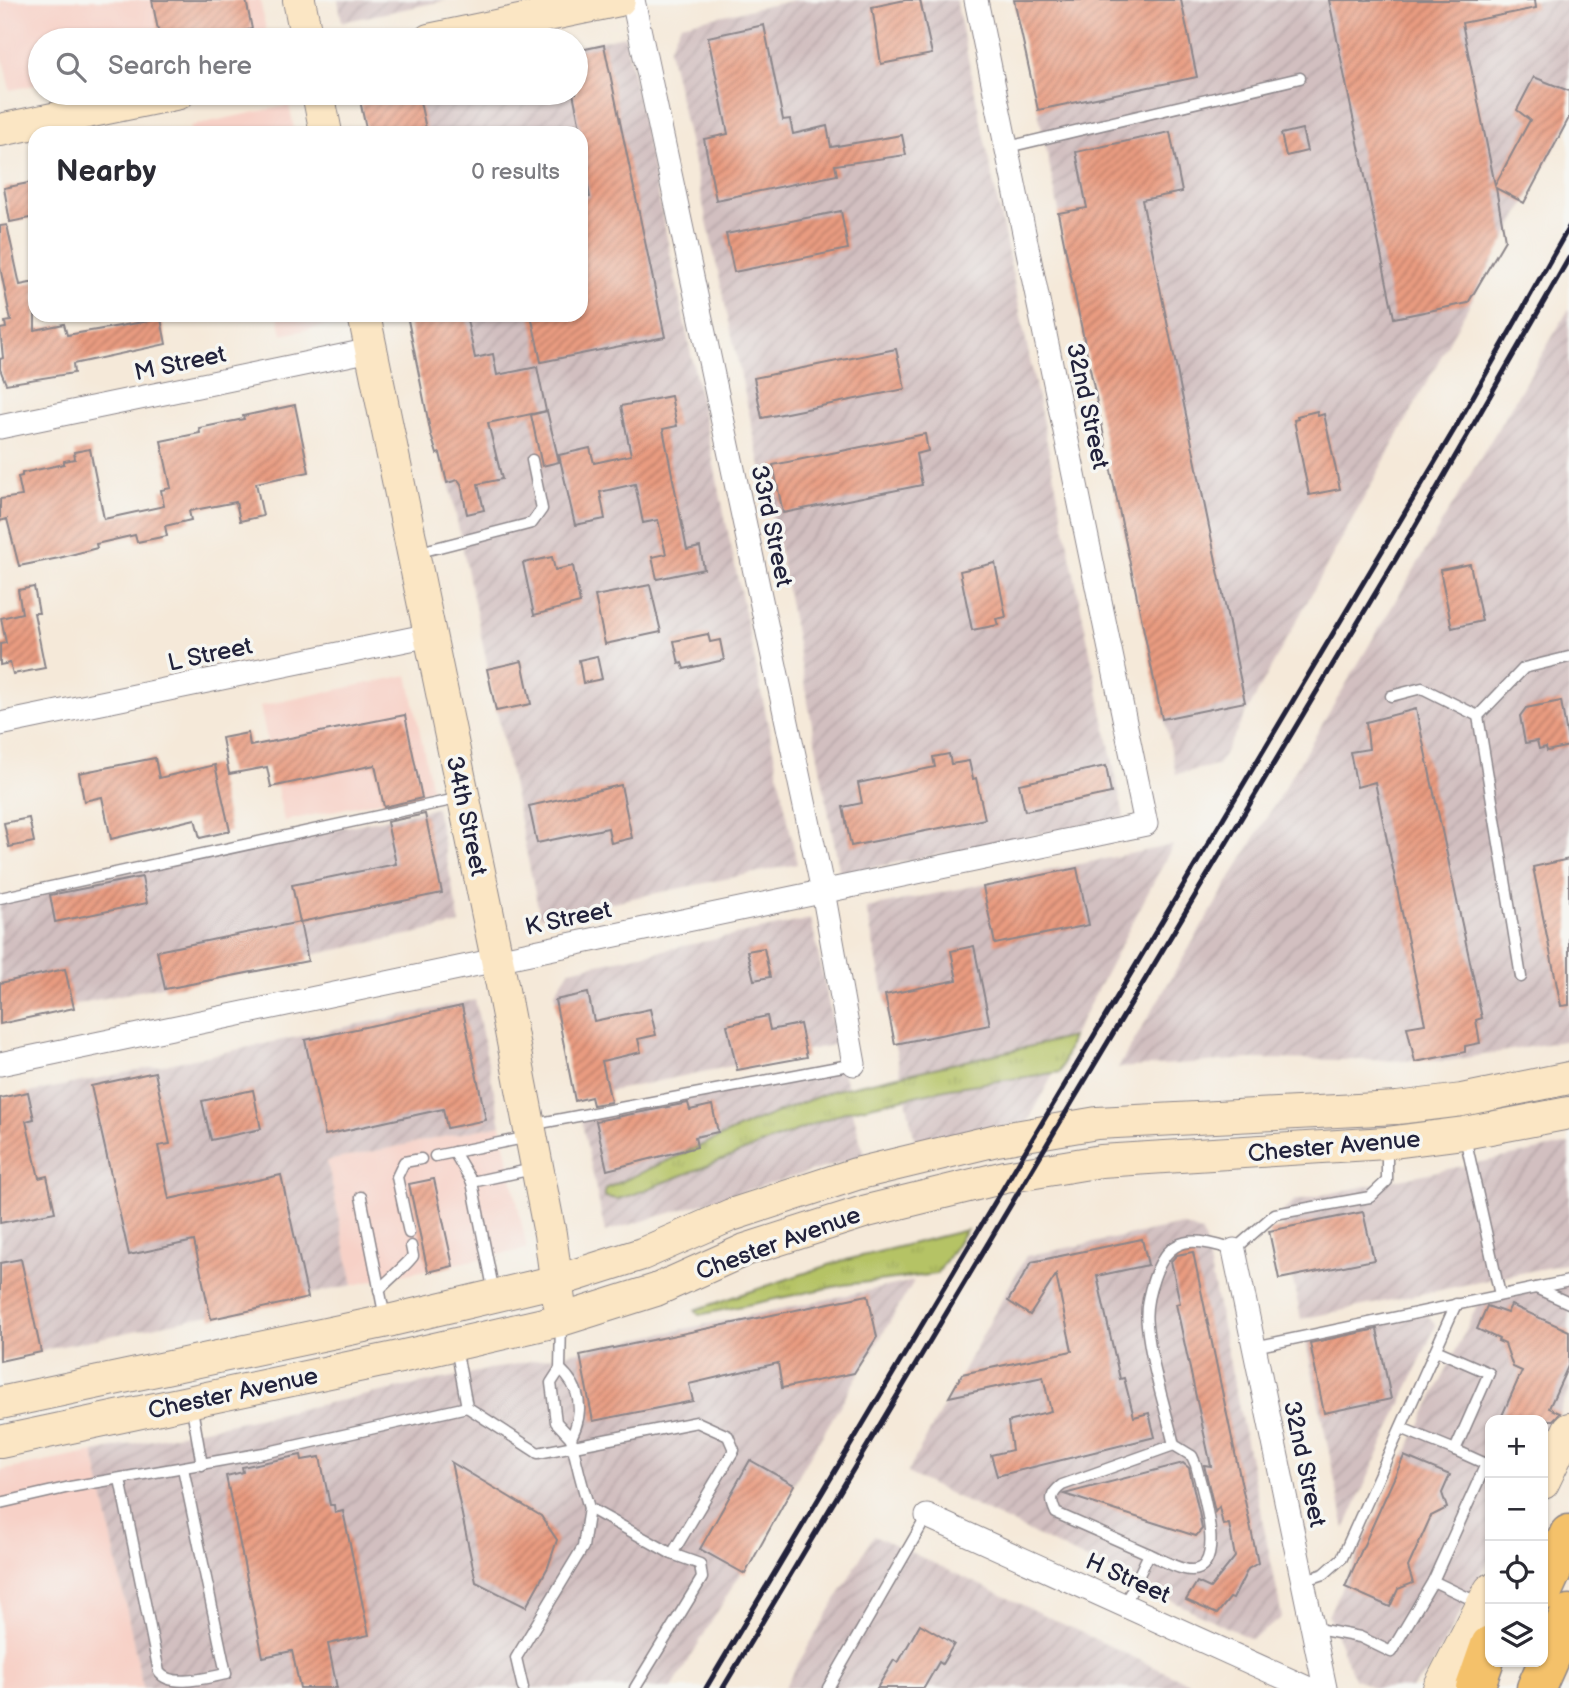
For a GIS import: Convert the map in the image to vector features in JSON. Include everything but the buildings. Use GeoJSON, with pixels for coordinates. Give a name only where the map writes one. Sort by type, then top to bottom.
{"type":"FeatureCollection","features":[{"type":"Feature","properties":{"kind":"highway"},"geometry":{"type":"LineString","coordinates":[[1548,1580],[1569,1534]]}},
{"type":"Feature","properties":{"kind":"highway"},"geometry":{"type":"LineString","coordinates":[[1536,1688],[1569,1614]]}},
{"type":"Feature","properties":{"kind":"highway"},"geometry":{"type":"LineString","coordinates":[[1475,1688],[1485,1659]]}},
{"type":"Feature","properties":{"kind":"highway"},"geometry":{"type":"LineString","coordinates":[[1498,1688],[1508,1667]]}},
{"type":"Feature","properties":{"kind":"main road"},"geometry":{"type":"LineString","coordinates":[[299,0],[305,28]]}},
{"type":"Feature","properties":{"kind":"main road"},"geometry":{"type":"LineString","coordinates":[[471,28],[542,8],[619,0]]}},
{"type":"Feature","properties":{"kind":"main road"},"geometry":{"type":"LineString","coordinates":[[0,130],[121,105]]}},
{"type":"Feature","properties":{"kind":"main road"},"geometry":{"type":"LineString","coordinates":[[320,105],[325,126]]}},
{"type":"Feature","properties":{"kind":"main road","name":"34th Street"},"geometry":{"type":"LineString","coordinates":[[365,322],[497,959],[537,1168],[557,1281],[561,1320]]}},
{"type":"Feature","properties":{"kind":"main road","name":"Chester Avenue"},"geometry":{"type":"LineString","coordinates":[[0,1403],[386,1322],[557,1281],[642,1254],[731,1215],[856,1174],[997,1140],[1097,1123],[1397,1108],[1462,1100],[1569,1078]]}},
{"type":"Feature","properties":{"kind":"main road","name":"Chester Avenue"},"geometry":{"type":"LineString","coordinates":[[0,1442],[561,1320],[656,1290],[745,1250],[855,1214],[1004,1177],[1101,1161],[1235,1155],[1387,1143],[1464,1133],[1569,1113]]}},
{"type":"Feature","properties":{"kind":"main road"},"geometry":{"type":"LineString","coordinates":[[1545,1478],[1569,1429]]}},
{"type":"Feature","properties":{"kind":"main road"},"geometry":{"type":"LineString","coordinates":[[1439,1688],[1485,1599]]}},
{"type":"Feature","properties":{"kind":"street","name":"33rd Street"},"geometry":{"type":"LineString","coordinates":[[633,0],[823,891],[854,1064]]}},
{"type":"Feature","properties":{"kind":"street","name":"32nd Street"},"geometry":{"type":"LineString","coordinates":[[976,0],[1146,824]]}},
{"type":"Feature","properties":{"kind":"street","name":"M Street"},"geometry":{"type":"LineString","coordinates":[[0,427],[371,350]]}},
{"type":"Feature","properties":{"kind":"street","name":"L Street"},"geometry":{"type":"LineString","coordinates":[[0,724],[430,635]]}},
{"type":"Feature","properties":{"kind":"street","name":"K Street"},"geometry":{"type":"LineString","coordinates":[[0,1064],[1146,824]]}},
{"type":"Feature","properties":{"kind":"street","name":"32nd Street"},"geometry":{"type":"LineString","coordinates":[[1234,1250],[1325,1688]]}},
{"type":"Feature","properties":{"kind":"street","name":"H Street"},"geometry":{"type":"LineString","coordinates":[[927,1516],[1307,1688]]}},
{"type":"Feature","properties":{"kind":"lane"},"geometry":{"type":"LineString","coordinates":[[1008,147],[1300,78]]}},
{"type":"Feature","properties":{"kind":"lane"},"geometry":{"type":"LineString","coordinates":[[413,554],[532,523],[542,509],[532,460]]}},
{"type":"Feature","properties":{"kind":"lane"},"geometry":{"type":"LineString","coordinates":[[1478,716],[1524,668],[1569,657]]}},
{"type":"Feature","properties":{"kind":"lane"},"geometry":{"type":"LineString","coordinates":[[1391,696],[1422,688],[1478,716]]}},
{"type":"Feature","properties":{"kind":"lane"},"geometry":{"type":"LineString","coordinates":[[1478,716],[1521,977]]}},
{"type":"Feature","properties":{"kind":"lane"},"geometry":{"type":"LineString","coordinates":[[0,898],[463,797]]}},
{"type":"Feature","properties":{"kind":"lane"},"geometry":{"type":"LineString","coordinates":[[435,1156],[530,1131],[854,1064]]}},
{"type":"Feature","properties":{"kind":"lane"},"geometry":{"type":"LineString","coordinates":[[1464,1133],[1500,1295]]}},
{"type":"Feature","properties":{"kind":"lane"},"geometry":{"type":"LineString","coordinates":[[1174,1445],[1062,1485],[1053,1492],[1051,1501],[1056,1513],[1186,1570],[1200,1568],[1208,1561],[1213,1546],[1196,1465],[1192,1456],[1174,1445],[1146,1324],[1149,1290],[1162,1255],[1173,1245],[1207,1241],[1234,1250],[1275,1214],[1370,1197],[1387,1181],[1387,1143]]}},
{"type":"Feature","properties":{"kind":"lane"},"geometry":{"type":"LineString","coordinates":[[454,1152],[472,1182],[495,1296]]}},
{"type":"Feature","properties":{"kind":"lane"},"geometry":{"type":"LineString","coordinates":[[409,1233],[397,1177],[404,1162],[421,1159]]}},
{"type":"Feature","properties":{"kind":"lane"},"geometry":{"type":"LineString","coordinates":[[472,1182],[537,1168]]}},
{"type":"Feature","properties":{"kind":"lane"},"geometry":{"type":"LineString","coordinates":[[361,1197],[386,1322]]}},
{"type":"Feature","properties":{"kind":"lane"},"geometry":{"type":"LineString","coordinates":[[379,1290],[396,1271],[410,1263],[413,1256],[411,1246]]}},
{"type":"Feature","properties":{"kind":"lane"},"geometry":{"type":"LineString","coordinates":[[1254,1347],[1569,1281]]}},
{"type":"Feature","properties":{"kind":"lane"},"geometry":{"type":"LineString","coordinates":[[1536,1287],[1569,1303]]}},
{"type":"Feature","properties":{"kind":"lane"},"geometry":{"type":"LineString","coordinates":[[1303,1581],[1324,1574],[1342,1558],[1456,1304]]}},
{"type":"Feature","properties":{"kind":"lane"},"geometry":{"type":"LineString","coordinates":[[523,1688],[516,1658],[583,1547],[589,1508],[572,1443],[556,1422],[551,1383],[560,1369],[561,1320]]}},
{"type":"Feature","properties":{"kind":"lane"},"geometry":{"type":"LineString","coordinates":[[455,1344],[467,1406],[538,1453],[572,1443],[697,1422],[728,1436],[734,1450],[673,1554]]}},
{"type":"Feature","properties":{"kind":"lane"},"geometry":{"type":"LineString","coordinates":[[1436,1350],[1489,1373],[1455,1450]]}},
{"type":"Feature","properties":{"kind":"lane"},"geometry":{"type":"LineString","coordinates":[[560,1369],[574,1382],[580,1419],[572,1443]]}},
{"type":"Feature","properties":{"kind":"lane"},"geometry":{"type":"LineString","coordinates":[[191,1402],[202,1465]]}},
{"type":"Feature","properties":{"kind":"lane"},"geometry":{"type":"LineString","coordinates":[[0,1503],[202,1465],[467,1406]]}},
{"type":"Feature","properties":{"kind":"lane"},"geometry":{"type":"LineString","coordinates":[[1401,1428],[1485,1464]]}},
{"type":"Feature","properties":{"kind":"lane"},"geometry":{"type":"LineString","coordinates":[[120,1479],[159,1672],[163,1681],[173,1685],[226,1674],[183,1468]]}},
{"type":"Feature","properties":{"kind":"lane"},"geometry":{"type":"LineString","coordinates":[[1312,1628],[1360,1637],[1391,1652],[1433,1581],[1485,1471]]}},
{"type":"Feature","properties":{"kind":"lane"},"geometry":{"type":"LineString","coordinates":[[589,1508],[673,1554],[699,1564],[702,1578],[635,1688]]}},
{"type":"Feature","properties":{"kind":"lane"},"geometry":{"type":"LineString","coordinates":[[828,1688],[927,1516]]}},
{"type":"Feature","properties":{"kind":"lane"},"geometry":{"type":"LineString","coordinates":[[1124,1606],[1149,1554]]}},
{"type":"Feature","properties":{"kind":"lane"},"geometry":{"type":"LineString","coordinates":[[1433,1581],[1485,1597]]}},
{"type":"Feature","properties":{"kind":"shaded area"},"geometry":{"type":"Polygon","coordinates":[[[0,0],[260,0],[266,28],[28,28],[28,86],[10,90],[0,45],[0,0]]]}},
{"type":"Feature","properties":{"kind":"shaded area"},"geometry":{"type":"Polygon","coordinates":[[[338,0],[447,0],[342,22],[338,0]]]}},
{"type":"Feature","properties":{"kind":"shaded area"},"geometry":{"type":"Polygon","coordinates":[[[795,0],[956,0],[1124,817],[840,874],[781,558],[669,49],[681,24],[795,0]]]}},
{"type":"Feature","properties":{"kind":"shaded area"},"geometry":{"type":"Polygon","coordinates":[[[1015,0],[1569,0],[1569,122],[1218,765],[1176,774],[1015,0]]]}},
{"type":"Feature","properties":{"kind":"shaded area"},"geometry":{"type":"Polygon","coordinates":[[[625,36],[797,864],[540,917],[415,322],[588,322],[588,126],[375,126],[370,105],[588,105],[588,44],[625,36]]]}},
{"type":"Feature","properties":{"kind":"shaded area"},"geometry":{"type":"Polygon","coordinates":[[[289,105],[294,126],[190,126],[289,105]]]}},
{"type":"Feature","properties":{"kind":"shaded area"},"geometry":{"type":"Polygon","coordinates":[[[1569,309],[1569,1040],[1447,1061],[1250,1059],[1118,1068],[1569,309]]]}},
{"type":"Feature","properties":{"kind":"shaded area"},"geometry":{"type":"Polygon","coordinates":[[[279,322],[335,322],[335,324],[282,335],[279,322]]]}},
{"type":"Feature","properties":{"kind":"shaded area"},"geometry":{"type":"Polygon","coordinates":[[[408,675],[432,790],[284,821],[260,706],[408,675]]]}},
{"type":"Feature","properties":{"kind":"shaded area"},"geometry":{"type":"Polygon","coordinates":[[[436,808],[460,924],[0,1020],[0,899],[436,808]]]}},
{"type":"Feature","properties":{"kind":"shaded area"},"geometry":{"type":"Polygon","coordinates":[[[1173,845],[1028,1122],[915,1142],[866,908],[1173,845]]]}},
{"type":"Feature","properties":{"kind":"shaded area"},"geometry":{"type":"Polygon","coordinates":[[[811,919],[837,1044],[577,1098],[555,992],[570,970],[811,919]]]}},
{"type":"Feature","properties":{"kind":"shaded area"},"geometry":{"type":"Polygon","coordinates":[[[475,1000],[501,1125],[327,1161],[353,1285],[0,1359],[0,1099],[475,1000]]]}},
{"type":"Feature","properties":{"kind":"shaded area"},"geometry":{"type":"Polygon","coordinates":[[[841,1063],[864,1156],[605,1232],[581,1118],[841,1063]]]}},
{"type":"Feature","properties":{"kind":"shaded area"},"geometry":{"type":"Polygon","coordinates":[[[501,1125],[527,1249],[353,1285],[327,1161],[501,1125]]]}},
{"type":"Feature","properties":{"kind":"shaded area"},"geometry":{"type":"Polygon","coordinates":[[[1569,1144],[1569,1263],[1301,1319],[1281,1223],[1284,1210],[1294,1201],[1569,1144]]]}},
{"type":"Feature","properties":{"kind":"shaded area"},"geometry":{"type":"Polygon","coordinates":[[[1182,1225],[1201,1232],[1204,1238],[1282,1618],[1251,1639],[907,1473],[1026,1256],[1182,1225]]]}},
{"type":"Feature","properties":{"kind":"shaded area"},"geometry":{"type":"Polygon","coordinates":[[[914,1281],[672,1688],[143,1688],[94,1452],[914,1281]]]}},
{"type":"Feature","properties":{"kind":"shaded area"},"geometry":{"type":"Polygon","coordinates":[[[1569,1283],[1569,1390],[1548,1438],[1548,1415],[1485,1415],[1485,1567],[1428,1673],[1411,1688],[1373,1688],[1354,1678],[1328,1616],[1479,1302],[1569,1283]]]}},
{"type":"Feature","properties":{"kind":"shaded area"},"geometry":{"type":"Polygon","coordinates":[[[1425,1313],[1436,1325],[1345,1529],[1305,1337],[1425,1313]]]}},
{"type":"Feature","properties":{"kind":"shaded area"},"geometry":{"type":"Polygon","coordinates":[[[94,1452],[143,1688],[0,1688],[0,1471],[94,1452]]]}},
{"type":"Feature","properties":{"kind":"shaded area"},"geometry":{"type":"Polygon","coordinates":[[[874,1535],[1199,1688],[784,1688],[874,1535]]]}},
{"type":"Feature","properties":{"kind":"green space"},"geometry":{"type":"Polygon","coordinates":[[[1072,1037],[1060,1072],[950,1088],[847,1111],[632,1195],[617,1199],[605,1197],[605,1189],[753,1122],[832,1091],[1072,1037]]]}},
{"type":"Feature","properties":{"kind":"green space"},"geometry":{"type":"Polygon","coordinates":[[[966,1230],[937,1274],[843,1285],[699,1315],[695,1310],[838,1262],[966,1230]]]}},
{"type":"Feature","properties":{"kind":"railway"},"geometry":{"type":"LineString","coordinates":[[706,1688],[1457,425],[1569,227]]}},
{"type":"Feature","properties":{"kind":"railway"},"geometry":{"type":"LineString","coordinates":[[723,1688],[1413,530],[1569,258]]}}]}
